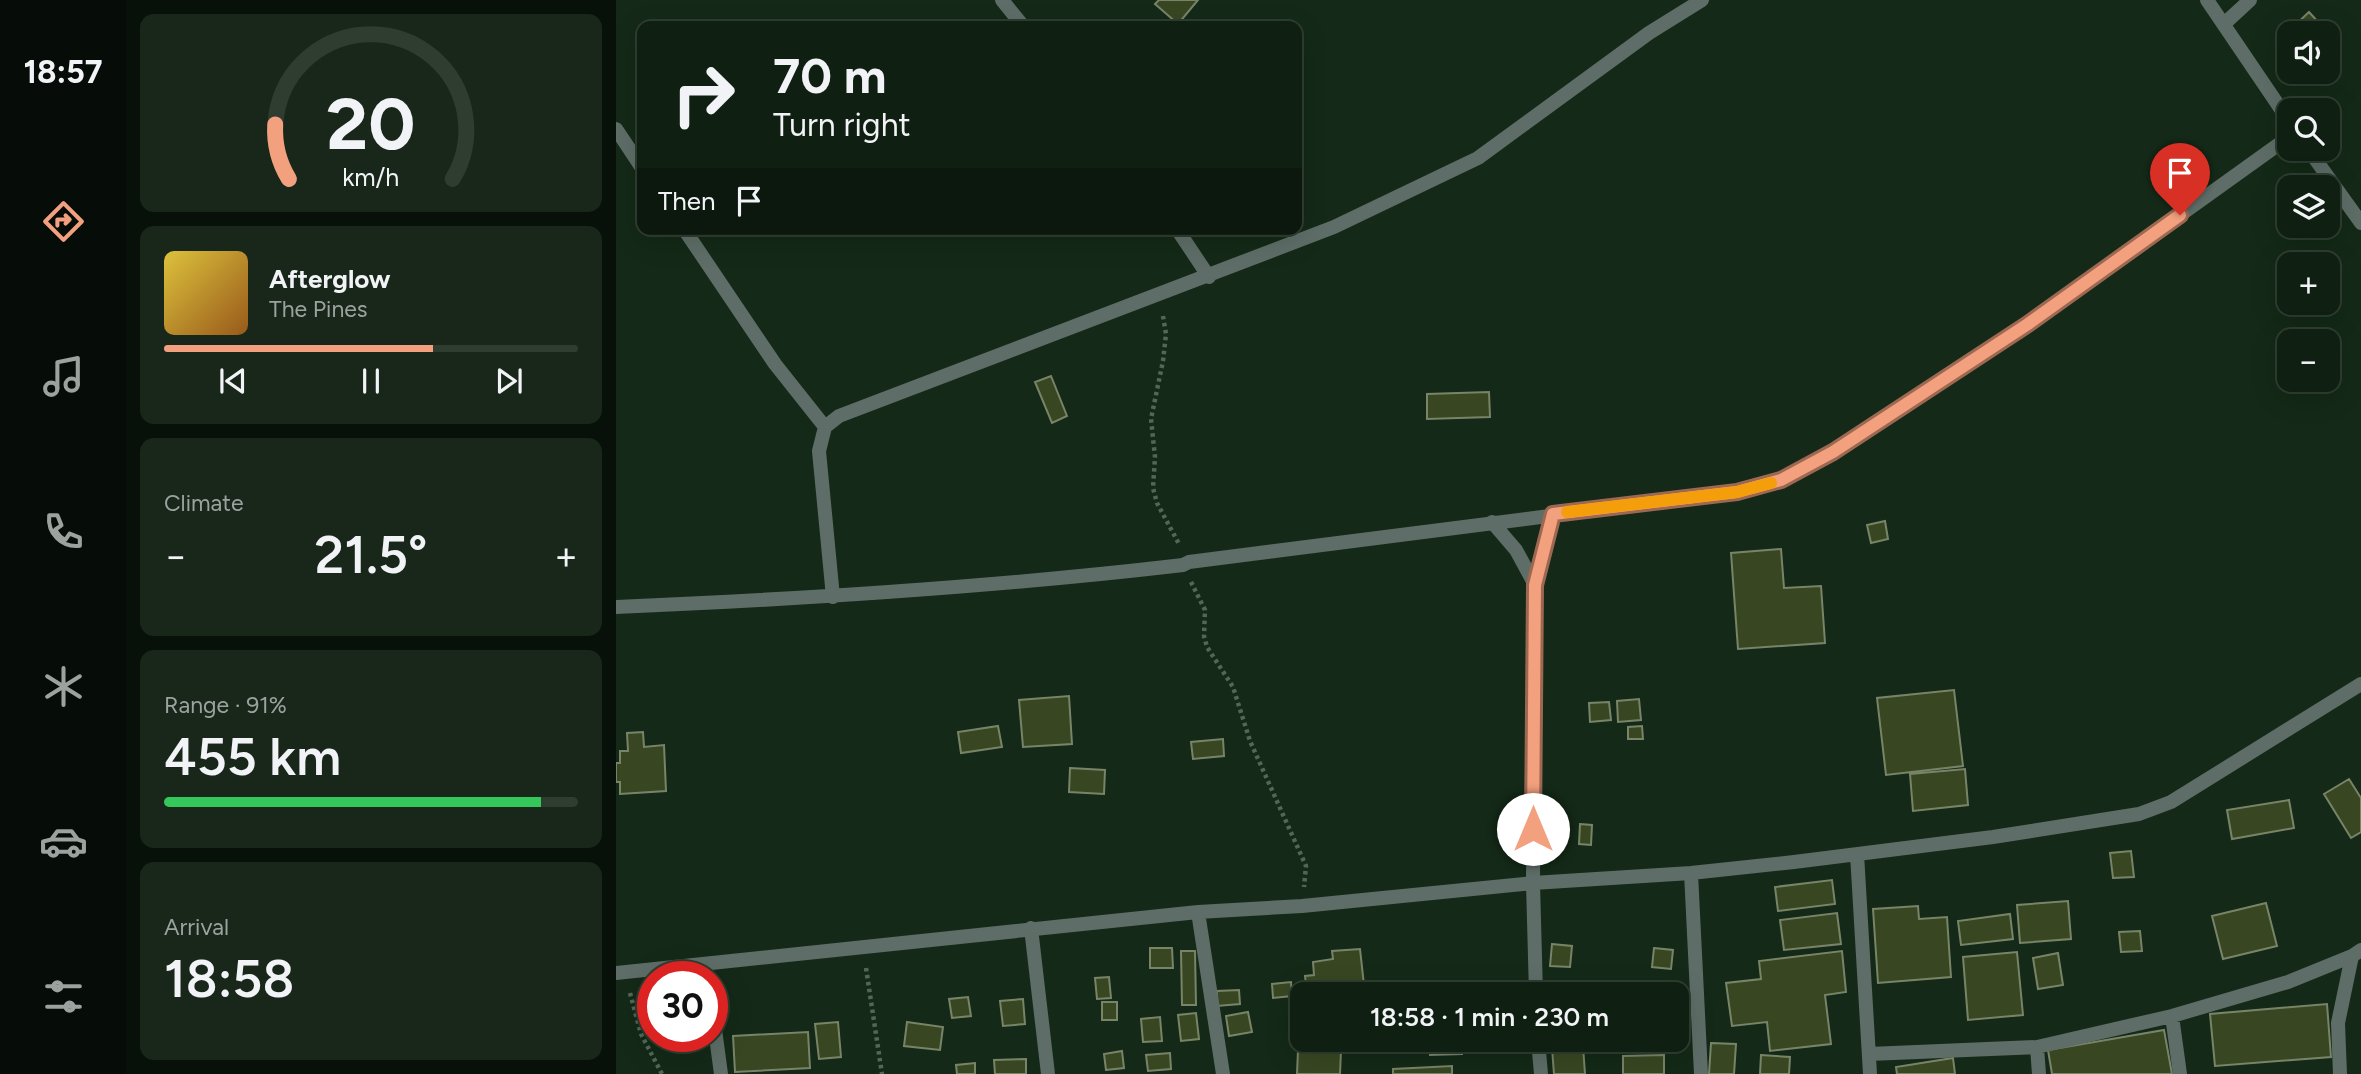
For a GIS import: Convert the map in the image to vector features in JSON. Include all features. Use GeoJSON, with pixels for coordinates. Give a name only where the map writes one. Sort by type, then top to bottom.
{"type":"FeatureCollection","features":[{"type":"Feature","properties":{"kind":"street"},"geometry":{"type":"LineString","coordinates":[[1002,0],[1019,21]]}},
{"type":"Feature","properties":{"kind":"street"},"geometry":{"type":"LineString","coordinates":[[832,597],[819,451],[825,427],[839,416],[1209,277],[1334,227],[1478,158],[1649,33],[1702,0]]}},
{"type":"Feature","properties":{"kind":"street"},"geometry":{"type":"LineString","coordinates":[[2207,0],[2277,103]]}},
{"type":"Feature","properties":{"kind":"street"},"geometry":{"type":"LineString","coordinates":[[2224,23],[2250,0]]}},
{"type":"Feature","properties":{"kind":"street"},"geometry":{"type":"LineString","coordinates":[[616,129],[637,160]]}},
{"type":"Feature","properties":{"kind":"street"},"geometry":{"type":"LineString","coordinates":[[616,607],[832,597],[1053,580],[1737,492],[1781,480],[1833,452],[2028,324],[2277,146]]}},
{"type":"Feature","properties":{"kind":"street"},"geometry":{"type":"LineString","coordinates":[[2317,161],[2361,223]]}},
{"type":"Feature","properties":{"kind":"street"},"geometry":{"type":"LineString","coordinates":[[688,235],[775,364],[825,427]]}},
{"type":"Feature","properties":{"kind":"street"},"geometry":{"type":"LineString","coordinates":[[1181,235],[1209,277]]}},
{"type":"Feature","properties":{"kind":"street"},"geometry":{"type":"LineString","coordinates":[[1536,982],[1533,883],[1535,585],[1553,514]]}},
{"type":"Feature","properties":{"kind":"street"},"geometry":{"type":"LineString","coordinates":[[1492,522],[1516,550],[1535,585]]}},
{"type":"Feature","properties":{"kind":"street"},"geometry":{"type":"LineString","coordinates":[[728,967],[863,947],[1031,928],[1198,912],[1302,906],[1533,883],[1691,873],[1993,837],[2140,814],[2157,809],[2361,684]]}},
{"type":"Feature","properties":{"kind":"street"},"geometry":{"type":"LineString","coordinates":[[1857,853],[1870,1074]]}},
{"type":"Feature","properties":{"kind":"street"},"geometry":{"type":"LineString","coordinates":[[1691,873],[1701,1074]]}},
{"type":"Feature","properties":{"kind":"street"},"geometry":{"type":"LineString","coordinates":[[1198,912],[1223,1074]]}},
{"type":"Feature","properties":{"kind":"street"},"geometry":{"type":"LineString","coordinates":[[1031,928],[1048,1074]]}},
{"type":"Feature","properties":{"kind":"street"},"geometry":{"type":"LineString","coordinates":[[1870,1054],[2037,1047],[2172,1016],[2288,982],[2356,953]]}},
{"type":"Feature","properties":{"kind":"street"},"geometry":{"type":"LineString","coordinates":[[2340,1074],[2339,1023],[2356,953]]}},
{"type":"Feature","properties":{"kind":"street"},"geometry":{"type":"LineString","coordinates":[[2172,1016],[2180,1074]]}},
{"type":"Feature","properties":{"kind":"street"},"geometry":{"type":"LineString","coordinates":[[2037,1047],[2039,1074]]}},
{"type":"Feature","properties":{"kind":"street"},"geometry":{"type":"LineString","coordinates":[[718,1052],[721,1074]]}},
{"type":"Feature","properties":{"kind":"street"},"geometry":{"type":"LineString","coordinates":[[1539,1052],[1541,1074]]}},
{"type":"Feature","properties":{"kind":"path"},"geometry":{"type":"LineString","coordinates":[[1160,294],[1166,334],[1151,419],[1153,488],[1157,503],[1205,610],[1204,636],[1207,647],[1233,687],[1250,741],[1306,866],[1302,906]]}},
{"type":"Feature","properties":{"kind":"path"},"geometry":{"type":"LineString","coordinates":[[863,947],[882,1074]]}},
{"type":"Feature","properties":{"kind":"path"},"geometry":{"type":"LineString","coordinates":[[620,972],[641,1034],[662,1074]]}},
{"type":"Feature","properties":{"kind":"building"},"geometry":{"type":"Polygon","coordinates":[[[1159,0],[1198,0],[1180,21],[1175,21],[1155,4],[1159,0]]]}},
{"type":"Feature","properties":{"kind":"building"},"geometry":{"type":"Polygon","coordinates":[[[2309,12],[2317,21],[2299,21],[2309,12]]]}},
{"type":"Feature","properties":{"kind":"building"},"geometry":{"type":"Polygon","coordinates":[[[1051,376],[1067,416],[1052,423],[1035,382],[1051,376]]]}},
{"type":"Feature","properties":{"kind":"building"},"geometry":{"type":"Polygon","coordinates":[[[1489,392],[1490,417],[1427,419],[1427,394],[1489,392]]]}},
{"type":"Feature","properties":{"kind":"building"},"geometry":{"type":"Polygon","coordinates":[[[1885,521],[1888,539],[1871,543],[1867,525],[1885,521]]]}},
{"type":"Feature","properties":{"kind":"building"},"geometry":{"type":"Polygon","coordinates":[[[1781,549],[1784,588],[1821,586],[1825,643],[1738,649],[1731,553],[1781,549]]]}},
{"type":"Feature","properties":{"kind":"building"},"geometry":{"type":"Polygon","coordinates":[[[1954,690],[1963,766],[1886,775],[1877,698],[1954,690]]]}},
{"type":"Feature","properties":{"kind":"building"},"geometry":{"type":"Polygon","coordinates":[[[1069,696],[1072,744],[1023,747],[1019,700],[1069,696]]]}},
{"type":"Feature","properties":{"kind":"building"},"geometry":{"type":"Polygon","coordinates":[[[1639,699],[1641,720],[1618,722],[1617,701],[1639,699]]]}},
{"type":"Feature","properties":{"kind":"building"},"geometry":{"type":"Polygon","coordinates":[[[1609,702],[1611,720],[1590,722],[1589,703],[1609,702]]]}},
{"type":"Feature","properties":{"kind":"building"},"geometry":{"type":"Polygon","coordinates":[[[998,726],[1002,747],[961,753],[958,732],[998,726]]]}},
{"type":"Feature","properties":{"kind":"building"},"geometry":{"type":"Polygon","coordinates":[[[1642,726],[1643,739],[1628,739],[1628,727],[1642,726]]]}},
{"type":"Feature","properties":{"kind":"building"},"geometry":{"type":"Polygon","coordinates":[[[643,732],[644,747],[664,745],[666,791],[620,794],[620,782],[616,782],[616,763],[620,763],[620,751],[628,751],[627,733],[643,732]]]}},
{"type":"Feature","properties":{"kind":"building"},"geometry":{"type":"Polygon","coordinates":[[[1223,739],[1224,756],[1193,759],[1191,742],[1223,739]]]}},
{"type":"Feature","properties":{"kind":"building"},"geometry":{"type":"Polygon","coordinates":[[[1070,768],[1105,770],[1104,794],[1069,792],[1070,768]]]}},
{"type":"Feature","properties":{"kind":"building"},"geometry":{"type":"Polygon","coordinates":[[[1965,769],[1968,805],[1913,811],[1910,774],[1965,769]]]}},
{"type":"Feature","properties":{"kind":"building"},"geometry":{"type":"Polygon","coordinates":[[[2349,779],[2361,798],[2361,832],[2351,838],[2324,794],[2349,779]]]}},
{"type":"Feature","properties":{"kind":"building"},"geometry":{"type":"Polygon","coordinates":[[[2289,800],[2294,828],[2232,839],[2227,810],[2289,800]]]}},
{"type":"Feature","properties":{"kind":"building"},"geometry":{"type":"Polygon","coordinates":[[[1580,824],[1592,825],[1591,845],[1579,844],[1580,824]]]}},
{"type":"Feature","properties":{"kind":"building"},"geometry":{"type":"Polygon","coordinates":[[[2131,851],[2134,877],[2113,878],[2110,853],[2131,851]]]}},
{"type":"Feature","properties":{"kind":"building"},"geometry":{"type":"Polygon","coordinates":[[[1832,880],[1835,904],[1778,911],[1775,887],[1832,880]]]}},
{"type":"Feature","properties":{"kind":"building"},"geometry":{"type":"Polygon","coordinates":[[[2068,901],[2071,939],[2020,943],[2017,905],[2068,901]]]}},
{"type":"Feature","properties":{"kind":"building"},"geometry":{"type":"Polygon","coordinates":[[[2266,903],[2277,946],[2223,959],[2212,916],[2266,903]]]}},
{"type":"Feature","properties":{"kind":"building"},"geometry":{"type":"Polygon","coordinates":[[[1918,906],[1919,919],[1947,917],[1951,977],[1878,983],[1873,909],[1918,906]]]}},
{"type":"Feature","properties":{"kind":"building"},"geometry":{"type":"Polygon","coordinates":[[[1837,913],[1841,944],[1784,950],[1780,920],[1837,913]]]}},
{"type":"Feature","properties":{"kind":"building"},"geometry":{"type":"Polygon","coordinates":[[[2010,914],[2013,939],[1961,945],[1958,921],[2010,914]]]}},
{"type":"Feature","properties":{"kind":"building"},"geometry":{"type":"Polygon","coordinates":[[[2140,931],[2142,951],[2121,952],[2119,932],[2140,931]]]}},
{"type":"Feature","properties":{"kind":"building"},"geometry":{"type":"Polygon","coordinates":[[[1552,944],[1572,946],[1570,967],[1550,966],[1552,944]]]}},
{"type":"Feature","properties":{"kind":"building"},"geometry":{"type":"Polygon","coordinates":[[[1150,948],[1172,948],[1173,968],[1150,968],[1150,948]]]}},
{"type":"Feature","properties":{"kind":"building"},"geometry":{"type":"Polygon","coordinates":[[[1654,948],[1673,950],[1671,969],[1652,967],[1654,948]]]}},
{"type":"Feature","properties":{"kind":"building"},"geometry":{"type":"Polygon","coordinates":[[[1360,949],[1364,982],[1306,982],[1305,976],[1314,975],[1313,962],[1333,959],[1332,951],[1360,949]]]}},
{"type":"Feature","properties":{"kind":"building"},"geometry":{"type":"Polygon","coordinates":[[[1181,951],[1195,951],[1196,1005],[1182,1005],[1181,951]]]}},
{"type":"Feature","properties":{"kind":"building"},"geometry":{"type":"Polygon","coordinates":[[[1842,951],[1846,992],[1825,995],[1831,1044],[1770,1051],[1767,1022],[1732,1026],[1726,983],[1761,979],[1759,961],[1842,951]]]}},
{"type":"Feature","properties":{"kind":"building"},"geometry":{"type":"Polygon","coordinates":[[[2017,952],[2023,1015],[1968,1020],[1963,957],[2017,952]]]}},
{"type":"Feature","properties":{"kind":"building"},"geometry":{"type":"Polygon","coordinates":[[[2058,953],[2063,985],[2038,989],[2033,958],[2058,953]]]}},
{"type":"Feature","properties":{"kind":"building"},"geometry":{"type":"Polygon","coordinates":[[[1109,977],[1111,998],[1097,999],[1095,978],[1109,977]]]}},
{"type":"Feature","properties":{"kind":"building"},"geometry":{"type":"Polygon","coordinates":[[[1290,982],[1290,996],[1273,998],[1272,984],[1290,982]]]}},
{"type":"Feature","properties":{"kind":"building"},"geometry":{"type":"Polygon","coordinates":[[[1239,990],[1240,1004],[1217,1006],[1217,991],[1239,990]]]}},
{"type":"Feature","properties":{"kind":"building"},"geometry":{"type":"Polygon","coordinates":[[[968,997],[971,1016],[952,1018],[949,999],[968,997]]]}},
{"type":"Feature","properties":{"kind":"building"},"geometry":{"type":"Polygon","coordinates":[[[1023,999],[1025,1024],[1003,1026],[1000,1001],[1023,999]]]}},
{"type":"Feature","properties":{"kind":"building"},"geometry":{"type":"Polygon","coordinates":[[[1102,1002],[1117,1002],[1117,1020],[1102,1020],[1102,1002]]]}},
{"type":"Feature","properties":{"kind":"building"},"geometry":{"type":"Polygon","coordinates":[[[2327,1004],[2331,1057],[2215,1066],[2210,1014],[2327,1004]]]}},
{"type":"Feature","properties":{"kind":"building"},"geometry":{"type":"Polygon","coordinates":[[[1248,1012],[1252,1032],[1229,1036],[1226,1016],[1248,1012]]]}},
{"type":"Feature","properties":{"kind":"building"},"geometry":{"type":"Polygon","coordinates":[[[1196,1013],[1199,1039],[1181,1041],[1178,1015],[1196,1013]]]}},
{"type":"Feature","properties":{"kind":"building"},"geometry":{"type":"Polygon","coordinates":[[[1160,1017],[1162,1041],[1143,1042],[1141,1019],[1160,1017]]]}},
{"type":"Feature","properties":{"kind":"building"},"geometry":{"type":"Polygon","coordinates":[[[838,1022],[841,1057],[819,1059],[815,1024],[838,1022]]]}},
{"type":"Feature","properties":{"kind":"building"},"geometry":{"type":"Polygon","coordinates":[[[907,1022],[943,1027],[940,1050],[904,1046],[907,1022]]]}},
{"type":"Feature","properties":{"kind":"building"},"geometry":{"type":"Polygon","coordinates":[[[2164,1030],[2172,1074],[2052,1074],[2048,1050],[2164,1030]]]}},
{"type":"Feature","properties":{"kind":"building"},"geometry":{"type":"Polygon","coordinates":[[[808,1032],[810,1068],[735,1072],[733,1036],[808,1032]]]}},
{"type":"Feature","properties":{"kind":"building"},"geometry":{"type":"Polygon","coordinates":[[[1711,1043],[1736,1044],[1734,1074],[1709,1074],[1711,1043]]]}},
{"type":"Feature","properties":{"kind":"building"},"geometry":{"type":"Polygon","coordinates":[[[1122,1051],[1124,1068],[1106,1070],[1104,1054],[1122,1051]]]}},
{"type":"Feature","properties":{"kind":"building"},"geometry":{"type":"Polygon","coordinates":[[[1298,1052],[1341,1052],[1340,1074],[1297,1074],[1298,1052]]]}},
{"type":"Feature","properties":{"kind":"building"},"geometry":{"type":"Polygon","coordinates":[[[1430,1052],[1462,1052],[1462,1054],[1430,1055],[1430,1052]]]}},
{"type":"Feature","properties":{"kind":"building"},"geometry":{"type":"Polygon","coordinates":[[[1552,1052],[1583,1052],[1585,1074],[1554,1074],[1552,1052]]]}},
{"type":"Feature","properties":{"kind":"building"},"geometry":{"type":"Polygon","coordinates":[[[1170,1053],[1171,1069],[1148,1071],[1146,1055],[1170,1053]]]}},
{"type":"Feature","properties":{"kind":"building"},"geometry":{"type":"Polygon","coordinates":[[[1664,1055],[1664,1074],[1623,1074],[1623,1056],[1664,1055]]]}},
{"type":"Feature","properties":{"kind":"building"},"geometry":{"type":"Polygon","coordinates":[[[1761,1055],[1790,1057],[1789,1074],[1760,1074],[1761,1055]]]}},
{"type":"Feature","properties":{"kind":"building"},"geometry":{"type":"Polygon","coordinates":[[[1953,1058],[1955,1074],[1897,1074],[1896,1067],[1953,1058]]]}},
{"type":"Feature","properties":{"kind":"building"},"geometry":{"type":"Polygon","coordinates":[[[1026,1059],[1026,1074],[995,1074],[994,1060],[1026,1059]]]}},
{"type":"Feature","properties":{"kind":"building"},"geometry":{"type":"Polygon","coordinates":[[[975,1063],[975,1074],[957,1074],[956,1065],[975,1063]]]}},
{"type":"Feature","properties":{"kind":"building"},"geometry":{"type":"Polygon","coordinates":[[[1452,1066],[1452,1074],[1393,1074],[1393,1069],[1452,1066]]]}},
{"type":"Feature","properties":{"kind":"slow traffic"},"geometry":{"type":"LineString","coordinates":[[1567,512],[1737,492],[1771,483]]}},
{"type":"Feature","properties":{"kind":"route"},"geometry":{"type":"LineString","coordinates":[[1533,829],[1535,585],[1553,514],[1737,492],[1781,480],[1833,452],[2028,324],[2180,215]]}}]}
